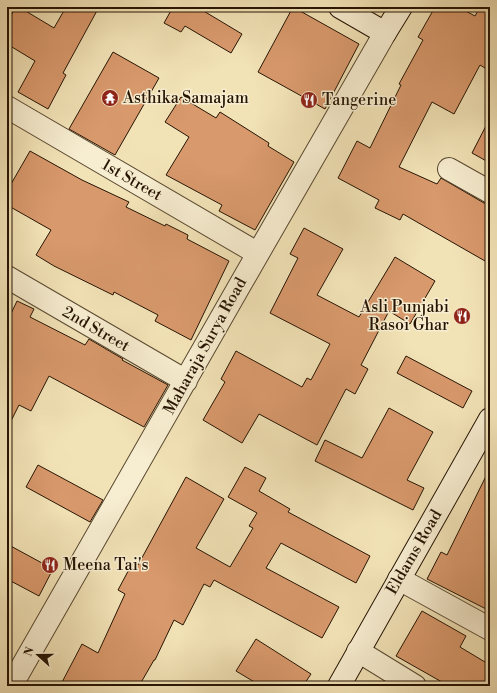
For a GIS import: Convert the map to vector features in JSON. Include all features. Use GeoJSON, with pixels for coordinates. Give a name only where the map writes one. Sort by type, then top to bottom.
{"type":"FeatureCollection","features":[{"type":"Feature","properties":{"kind":"street"},"geometry":{"type":"LineString","coordinates":[[340,7],[385,33]]}},
{"type":"Feature","properties":{"kind":"street","name":"Maharaja Surya Road"},"geometry":{"type":"LineString","coordinates":[[11,686],[186,381],[257,253],[400,7]]}},
{"type":"Feature","properties":{"kind":"street","name":"1st Street"},"geometry":{"type":"LineString","coordinates":[[7,107],[257,253]]}},
{"type":"Feature","properties":{"kind":"street"},"geometry":{"type":"LineString","coordinates":[[449,169],[490,192]]}},
{"type":"Feature","properties":{"kind":"street","name":"2nd Street"},"geometry":{"type":"LineString","coordinates":[[7,277],[186,381]]}},
{"type":"Feature","properties":{"kind":"street","name":"Eldams Road"},"geometry":{"type":"LineString","coordinates":[[339,686],[399,578],[488,428]]}},
{"type":"Feature","properties":{"kind":"street"},"geometry":{"type":"LineString","coordinates":[[399,578],[490,630]]}},
{"type":"Feature","properties":{"kind":"street"},"geometry":{"type":"LineString","coordinates":[[358,651],[415,686]]}},
{"type":"Feature","properties":{"kind":"building"},"geometry":{"type":"Polygon","coordinates":[[[16,7],[19,7],[54,28],[66,7],[99,7],[63,73],[66,75],[48,109],[18,92],[35,61],[7,44],[7,22],[16,7]]]}},
{"type":"Feature","properties":{"kind":"building"},"geometry":{"type":"Polygon","coordinates":[[[173,7],[197,7],[242,34],[231,53],[185,26],[181,32],[164,23],[173,7]]]}},
{"type":"Feature","properties":{"kind":"building"},"geometry":{"type":"Polygon","coordinates":[[[293,7],[359,44],[325,109],[258,72],[293,7]]]}},
{"type":"Feature","properties":{"kind":"building"},"geometry":{"type":"Polygon","coordinates":[[[435,7],[458,7],[475,16],[480,7],[490,7],[490,71],[480,65],[454,114],[432,102],[399,167],[437,184],[441,178],[484,203],[490,204],[490,252],[485,261],[403,214],[400,220],[375,208],[379,200],[338,178],[357,141],[370,148],[401,85],[399,84],[423,40],[418,37],[435,7]]]}},
{"type":"Feature","properties":{"kind":"building"},"geometry":{"type":"Polygon","coordinates":[[[113,52],[159,78],[115,155],[69,129],[113,52]]]}},
{"type":"Feature","properties":{"kind":"building"},"geometry":{"type":"Polygon","coordinates":[[[181,97],[216,118],[220,112],[269,143],[268,146],[294,162],[255,230],[219,211],[222,205],[166,175],[189,137],[165,122],[181,97]]]}},
{"type":"Feature","properties":{"kind":"building"},"geometry":{"type":"Polygon","coordinates":[[[490,118],[490,163],[472,153],[490,118]]]}},
{"type":"Feature","properties":{"kind":"building"},"geometry":{"type":"Polygon","coordinates":[[[30,151],[82,180],[129,202],[126,207],[165,226],[166,224],[188,235],[187,239],[229,261],[191,340],[155,321],[158,315],[114,292],[113,295],[54,266],[36,255],[51,230],[7,205],[7,191],[30,151]]]}},
{"type":"Feature","properties":{"kind":"building"},"geometry":{"type":"Polygon","coordinates":[[[304,228],[343,249],[317,295],[359,317],[395,257],[435,281],[410,324],[389,311],[361,365],[368,369],[355,394],[346,389],[317,445],[259,414],[242,443],[203,420],[225,382],[221,379],[236,351],[302,387],[307,378],[311,380],[330,344],[270,313],[298,258],[290,254],[304,228]]]}},
{"type":"Feature","properties":{"kind":"building"},"geometry":{"type":"Polygon","coordinates":[[[17,301],[34,309],[30,317],[85,345],[89,339],[123,359],[122,360],[168,385],[144,427],[49,376],[31,411],[19,405],[7,429],[7,322],[17,301]]]}},
{"type":"Feature","properties":{"kind":"building"},"geometry":{"type":"Polygon","coordinates":[[[406,356],[472,391],[463,408],[397,373],[406,356]]]}},
{"type":"Feature","properties":{"kind":"building"},"geometry":{"type":"Polygon","coordinates":[[[389,408],[433,432],[407,480],[424,488],[413,510],[315,461],[325,440],[362,458],[389,408]]]}},
{"type":"Feature","properties":{"kind":"building"},"geometry":{"type":"Polygon","coordinates":[[[38,465],[103,500],[90,522],[26,487],[38,465]]]}},
{"type":"Feature","properties":{"kind":"building"},"geometry":{"type":"Polygon","coordinates":[[[245,467],[266,478],[259,491],[290,509],[288,512],[370,556],[356,583],[281,543],[266,568],[339,607],[322,638],[214,580],[210,587],[204,584],[183,625],[174,620],[155,660],[139,686],[60,686],[82,644],[98,653],[125,594],[118,590],[133,562],[138,565],[186,477],[224,499],[196,548],[230,567],[253,528],[249,526],[257,513],[228,497],[245,467]]]}},
{"type":"Feature","properties":{"kind":"building"},"geometry":{"type":"Polygon","coordinates":[[[490,468],[490,611],[427,579],[441,552],[447,555],[490,468]]]}},
{"type":"Feature","properties":{"kind":"building"},"geometry":{"type":"Polygon","coordinates":[[[7,544],[53,569],[39,596],[7,579],[7,544]]]}},
{"type":"Feature","properties":{"kind":"building"},"geometry":{"type":"Polygon","coordinates":[[[422,611],[466,636],[460,647],[490,665],[490,686],[449,686],[396,656],[422,611]]]}},
{"type":"Feature","properties":{"kind":"building"},"geometry":{"type":"Polygon","coordinates":[[[256,639],[311,674],[303,686],[261,686],[236,671],[256,639]]]}},
{"type":"Feature","properties":{"kind":"place","name":"Asthika Samajam"},"geometry":{"type":"Point","coordinates":[110,98]}},
{"type":"Feature","properties":{"kind":"place","name":"Tangerine"},"geometry":{"type":"Point","coordinates":[309,100]}},
{"type":"Feature","properties":{"kind":"place","name":"Asli Punjabi Rasoi Ghar"},"geometry":{"type":"Point","coordinates":[462,316]}},
{"type":"Feature","properties":{"kind":"place","name":"Meena Tai's"},"geometry":{"type":"Point","coordinates":[50,565]}}]}
